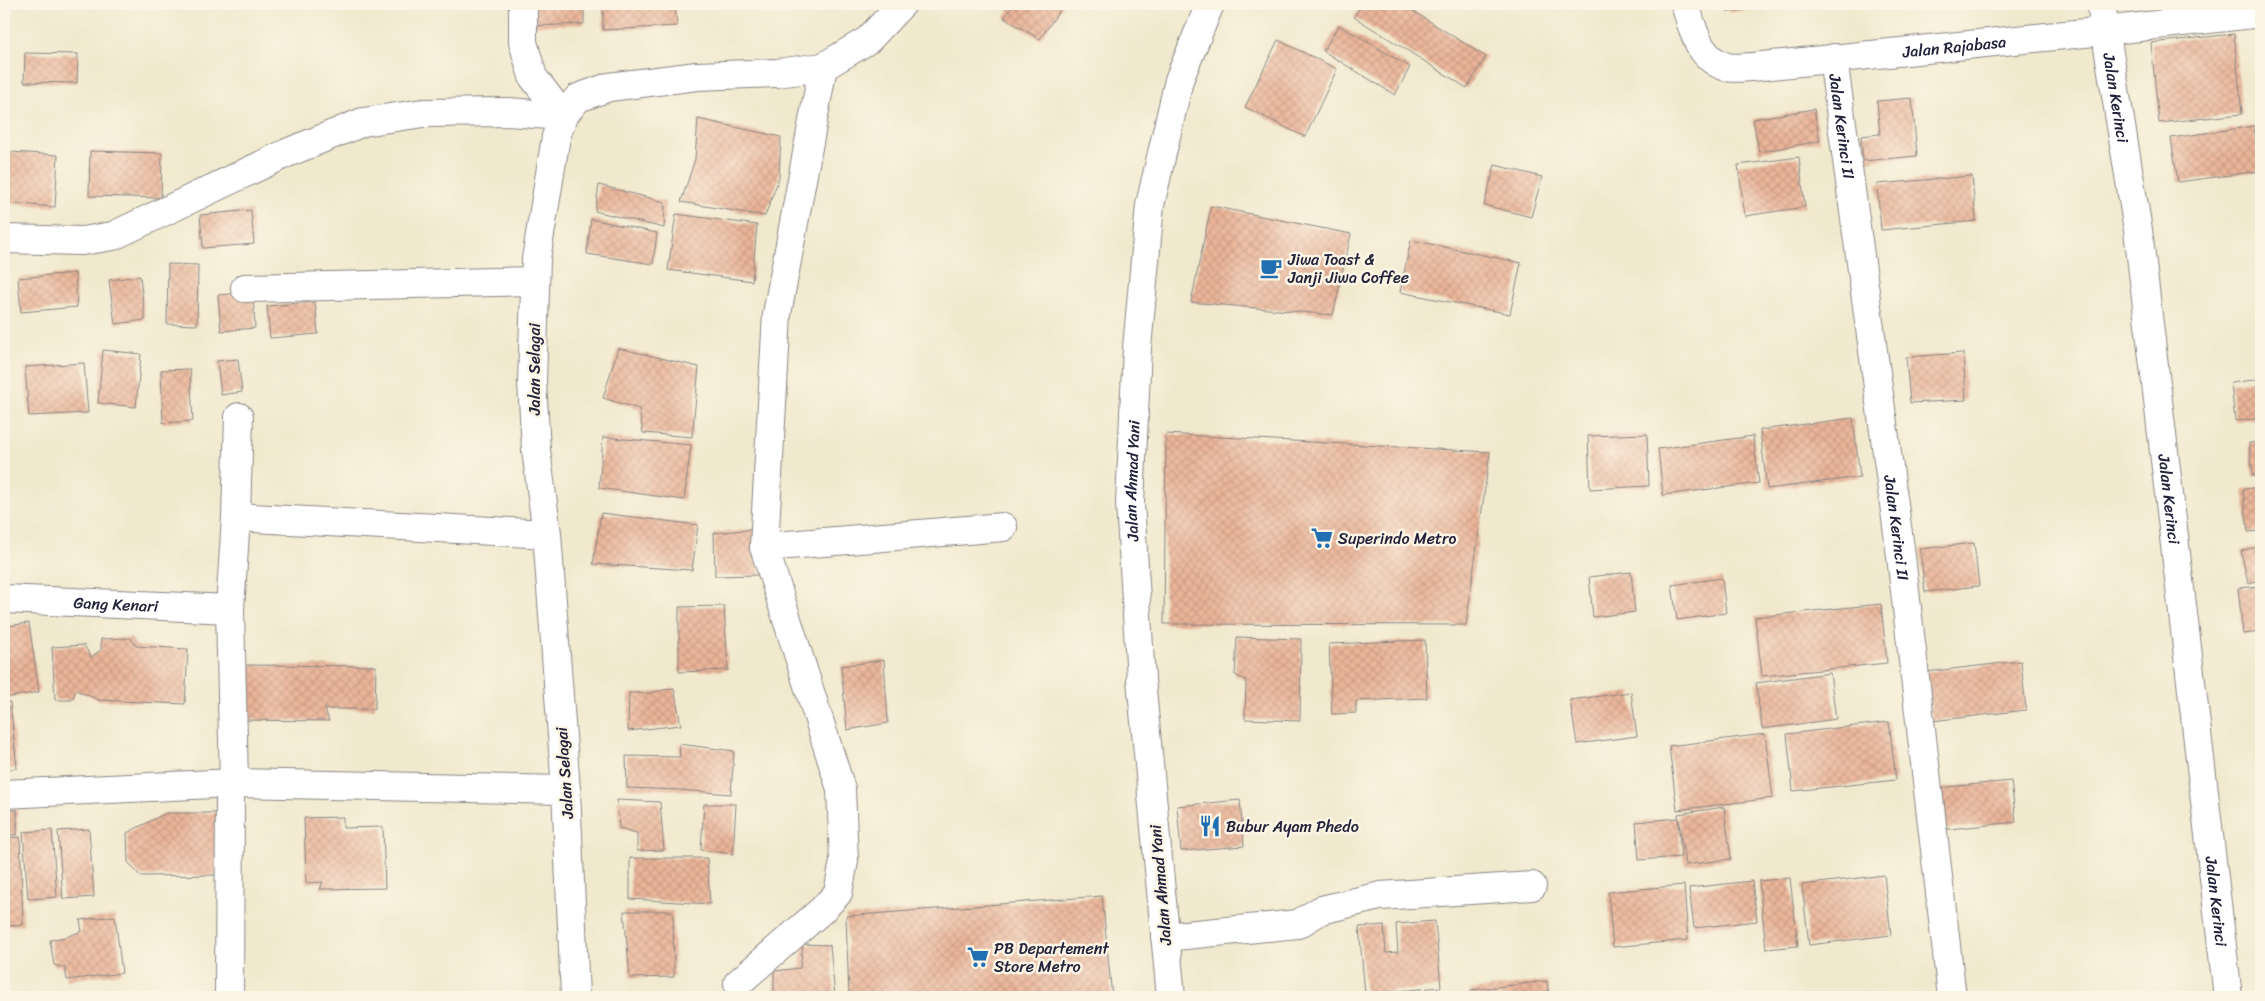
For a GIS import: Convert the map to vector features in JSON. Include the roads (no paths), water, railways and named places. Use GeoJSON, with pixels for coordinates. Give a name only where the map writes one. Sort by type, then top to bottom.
{"type":"FeatureCollection","features":[{"type":"Feature","properties":{"kind":"street"},"geometry":{"type":"LineString","coordinates":[[523,4],[523,42],[533,77],[563,116]]}},
{"type":"Feature","properties":{"kind":"street","name":"Jalan Selagai"},"geometry":{"type":"LineString","coordinates":[[575,997],[566,790],[546,534],[536,450],[532,382],[536,259],[556,137],[563,116],[578,98],[609,87],[698,76],[776,73],[823,67],[868,40],[902,4]]}},
{"type":"Feature","properties":{"kind":"street","name":"Jalan Ahmad Yani"},"geometry":{"type":"LineString","coordinates":[[1171,997],[1141,679],[1130,503],[1137,348],[1150,205],[1179,80],[1210,4]]}},
{"type":"Feature","properties":{"kind":"street","name":"Jalan Rajabasa"},"geometry":{"type":"LineString","coordinates":[[1685,4],[1697,42],[1710,59],[1728,68],[2104,31],[2261,12]]}},
{"type":"Feature","properties":{"kind":"street","name":"Jalan Kerinci"},"geometry":{"type":"LineString","coordinates":[[2101,4],[2138,230],[2228,997]]}},
{"type":"Feature","properties":{"kind":"street","name":"Jalan Kerinci II"},"geometry":{"type":"LineString","coordinates":[[1833,58],[1900,548],[1952,997]]}},
{"type":"Feature","properties":{"kind":"street"},"geometry":{"type":"LineString","coordinates":[[738,982],[822,910],[838,893],[844,860],[841,789],[764,548],[777,314],[823,67]]}},
{"type":"Feature","properties":{"kind":"street"},"geometry":{"type":"LineString","coordinates":[[4,239],[82,241],[114,236],[287,153],[363,122],[423,114],[508,112],[563,116]]}},
{"type":"Feature","properties":{"kind":"street"},"geometry":{"type":"LineString","coordinates":[[246,288],[535,281]]}},
{"type":"Feature","properties":{"kind":"street"},"geometry":{"type":"LineString","coordinates":[[229,997],[230,794],[234,783],[230,608],[236,517],[239,417]]}},
{"type":"Feature","properties":{"kind":"street"},"geometry":{"type":"LineString","coordinates":[[236,517],[546,534]]}},
{"type":"Feature","properties":{"kind":"street"},"geometry":{"type":"LineString","coordinates":[[764,548],[1003,527]]}},
{"type":"Feature","properties":{"kind":"street","name":"Gang Kenari"},"geometry":{"type":"LineString","coordinates":[[4,599],[230,608]]}},
{"type":"Feature","properties":{"kind":"street"},"geometry":{"type":"LineString","coordinates":[[4,794],[234,783],[566,790]]}},
{"type":"Feature","properties":{"kind":"street"},"geometry":{"type":"LineString","coordinates":[[1165,938],[1298,924],[1321,910],[1380,896],[1532,886]]}},
{"type":"Feature","properties":{"kind":"place","name":"Jiwa Toast & Janji Jiwa Coffee"},"geometry":{"type":"Point","coordinates":[1271,268]}},
{"type":"Feature","properties":{"kind":"place","name":"Superindo Metro"},"geometry":{"type":"Point","coordinates":[1322,538]}},
{"type":"Feature","properties":{"kind":"place","name":"Bubur Ayam Phedo"},"geometry":{"type":"Point","coordinates":[1210,826]}},
{"type":"Feature","properties":{"kind":"place","name":"PB Departement Store Metro"},"geometry":{"type":"Point","coordinates":[978,957]}}]}
